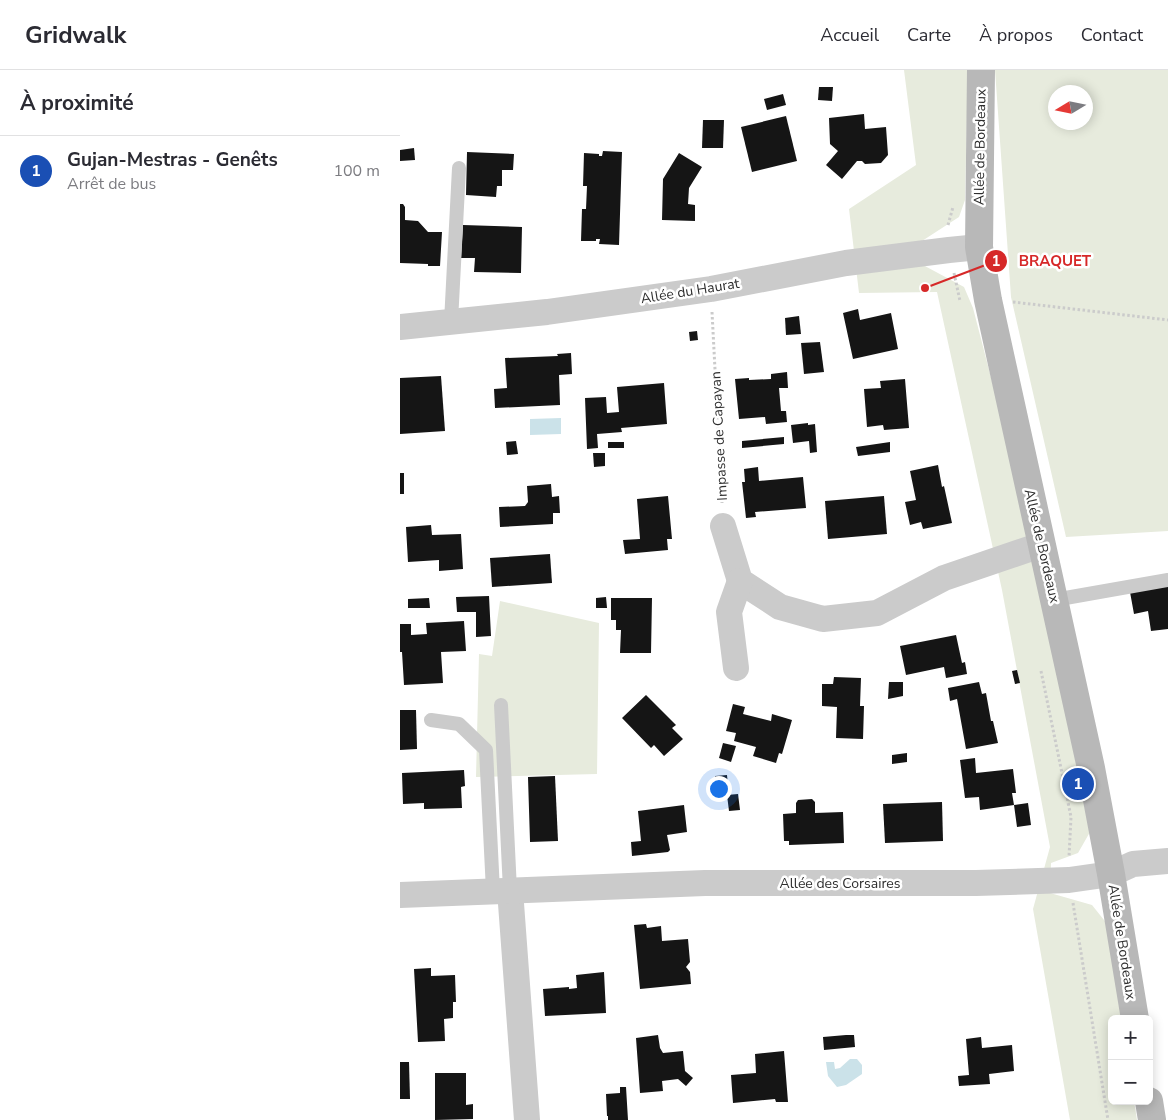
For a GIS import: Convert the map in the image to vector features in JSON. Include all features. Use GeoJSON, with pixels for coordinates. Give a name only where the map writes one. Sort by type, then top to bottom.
{"type":"FeatureCollection","features":[{"type":"Feature","properties":{"kind":"main road","name":"Allée de Bordeaux"},"geometry":{"type":"LineString","coordinates":[[981,70],[978,248],[1041,545],[1091,768],[1134,1015]]}},
{"type":"Feature","properties":{"kind":"main road"},"geometry":{"type":"LineString","coordinates":[[1150,1105],[1152,1120]]}},
{"type":"Feature","properties":{"kind":"street","name":"Allée du Haurat"},"geometry":{"type":"LineString","coordinates":[[400,327],[547,312],[711,289],[846,263],[978,248]]}},
{"type":"Feature","properties":{"kind":"street"},"geometry":{"type":"LineString","coordinates":[[723,526],[740,581],[729,612],[736,668]]}},
{"type":"Feature","properties":{"kind":"street"},"geometry":{"type":"LineString","coordinates":[[740,581],[780,607],[823,619],[877,613],[944,578],[1041,545]]}},
{"type":"Feature","properties":{"kind":"street","name":"Allée des Corsaires"},"geometry":{"type":"LineString","coordinates":[[400,896],[705,883],[976,883],[1070,880],[1111,874],[1133,864],[1168,861]]}},
{"type":"Feature","properties":{"kind":"street"},"geometry":{"type":"LineString","coordinates":[[501,891],[527,1120]]}},
{"type":"Feature","properties":{"kind":"lane"},"geometry":{"type":"LineString","coordinates":[[451,322],[459,168]]}},
{"type":"Feature","properties":{"kind":"lane"},"geometry":{"type":"LineString","coordinates":[[1054,600],[1168,580]]}},
{"type":"Feature","properties":{"kind":"lane"},"geometry":{"type":"LineString","coordinates":[[501,891],[502,705]]}},
{"type":"Feature","properties":{"kind":"lane"},"geometry":{"type":"LineString","coordinates":[[431,720],[459,724],[486,750],[501,891]]}},
{"type":"Feature","properties":{"kind":"path"},"geometry":{"type":"LineString","coordinates":[[953,206],[946,231],[962,308]]}},
{"type":"Feature","properties":{"kind":"path","name":"Impasse de Capayan"},"geometry":{"type":"LineString","coordinates":[[711,289],[723,526]]}},
{"type":"Feature","properties":{"kind":"path"},"geometry":{"type":"LineString","coordinates":[[988,300],[1168,320]]}},
{"type":"Feature","properties":{"kind":"path"},"geometry":{"type":"LineString","coordinates":[[1040,665],[1071,817],[1070,880],[1108,1120]]}},
{"type":"Feature","properties":{"kind":"shaded area"},"geometry":{"type":"Polygon","coordinates":[[[904,70],[968,70],[965,200],[959,217],[922,241],[923,265],[964,287],[973,308],[1030,528],[1090,832],[1078,853],[1051,863],[1050,893],[1092,905],[1108,925],[1121,1015],[1108,1015],[1108,1105],[1135,1105],[1137,1120],[1070,1120],[1033,909],[1050,847],[1002,590],[937,292],[859,293],[849,209],[916,165],[904,70]]]}},
{"type":"Feature","properties":{"kind":"shaded area"},"geometry":{"type":"Polygon","coordinates":[[[995,70],[1168,70],[1168,531],[1066,537],[1011,297],[995,70]]]}},
{"type":"Feature","properties":{"kind":"shaded area"},"geometry":{"type":"Polygon","coordinates":[[[500,601],[599,623],[597,774],[476,777],[479,654],[492,656],[500,601]]]}},
{"type":"Feature","properties":{"kind":"water"},"geometry":{"type":"Polygon","coordinates":[[[561,418],[561,434],[530,435],[530,419],[561,418]]]}},
{"type":"Feature","properties":{"kind":"water"},"geometry":{"type":"Polygon","coordinates":[[[850,1059],[857,1059],[862,1065],[862,1074],[846,1085],[837,1087],[828,1076],[826,1062],[834,1062],[835,1069],[840,1068],[850,1059]]]}},
{"type":"Feature","properties":{"kind":"building"},"geometry":{"type":"Polygon","coordinates":[[[819,87],[833,87],[832,101],[818,100],[819,87]]]}},
{"type":"Feature","properties":{"kind":"building"},"geometry":{"type":"Polygon","coordinates":[[[783,94],[786,105],[767,110],[764,99],[783,94]]]}},
{"type":"Feature","properties":{"kind":"building"},"geometry":{"type":"Polygon","coordinates":[[[864,114],[865,129],[886,127],[888,155],[881,163],[865,164],[862,161],[857,161],[842,179],[826,165],[838,151],[830,144],[829,118],[864,114]]]}},
{"type":"Feature","properties":{"kind":"building"},"geometry":{"type":"Polygon","coordinates":[[[786,116],[797,161],[752,172],[741,127],[786,116]]]}},
{"type":"Feature","properties":{"kind":"building"},"geometry":{"type":"Polygon","coordinates":[[[703,120],[724,120],[723,148],[702,148],[703,120]]]}},
{"type":"Feature","properties":{"kind":"building"},"geometry":{"type":"Polygon","coordinates":[[[414,148],[415,160],[400,161],[400,150],[414,148]]]}},
{"type":"Feature","properties":{"kind":"building"},"geometry":{"type":"Polygon","coordinates":[[[603,151],[622,152],[619,245],[599,244],[600,239],[596,239],[596,241],[581,241],[582,209],[586,209],[587,186],[583,186],[584,153],[602,156],[603,151]]]}},
{"type":"Feature","properties":{"kind":"building"},"geometry":{"type":"Polygon","coordinates":[[[467,152],[514,154],[513,170],[502,170],[502,186],[497,186],[496,197],[466,195],[467,152]]]}},
{"type":"Feature","properties":{"kind":"building"},"geometry":{"type":"Polygon","coordinates":[[[679,153],[702,167],[689,188],[688,204],[695,205],[695,221],[662,220],[663,179],[679,153]]]}},
{"type":"Feature","properties":{"kind":"building"},"geometry":{"type":"Polygon","coordinates":[[[400,204],[403,204],[405,207],[405,220],[418,221],[428,232],[442,232],[440,266],[400,263],[400,204]]]}},
{"type":"Feature","properties":{"kind":"building"},"geometry":{"type":"Polygon","coordinates":[[[463,225],[522,227],[521,273],[474,272],[475,258],[461,258],[463,225]]]}},
{"type":"Feature","properties":{"kind":"building"},"geometry":{"type":"Polygon","coordinates":[[[858,309],[860,320],[891,313],[898,349],[853,359],[843,313],[858,309]]]}},
{"type":"Feature","properties":{"kind":"building"},"geometry":{"type":"Polygon","coordinates":[[[799,316],[801,334],[786,335],[785,318],[799,316]]]}},
{"type":"Feature","properties":{"kind":"building"},"geometry":{"type":"Polygon","coordinates":[[[697,331],[698,340],[690,341],[689,332],[697,331]]]}},
{"type":"Feature","properties":{"kind":"building"},"geometry":{"type":"Polygon","coordinates":[[[820,342],[824,372],[804,374],[801,343],[820,342]]]}},
{"type":"Feature","properties":{"kind":"building"},"geometry":{"type":"Polygon","coordinates":[[[571,353],[572,374],[559,375],[560,405],[495,408],[494,389],[507,388],[505,358],[558,356],[557,354],[571,353]]]}},
{"type":"Feature","properties":{"kind":"building"},"geometry":{"type":"Polygon","coordinates":[[[787,372],[788,388],[779,388],[781,411],[786,411],[787,422],[766,424],[765,417],[739,419],[735,379],[771,379],[771,374],[787,372]]]}},
{"type":"Feature","properties":{"kind":"building"},"geometry":{"type":"Polygon","coordinates":[[[441,376],[445,431],[400,434],[400,378],[441,376]]]}},
{"type":"Feature","properties":{"kind":"building"},"geometry":{"type":"Polygon","coordinates":[[[905,379],[909,428],[884,430],[883,425],[867,427],[864,389],[881,388],[880,381],[905,379]]]}},
{"type":"Feature","properties":{"kind":"building"},"geometry":{"type":"Polygon","coordinates":[[[664,383],[667,424],[621,428],[622,432],[597,434],[598,448],[587,449],[585,398],[606,397],[607,413],[619,412],[617,387],[664,383]]]}},
{"type":"Feature","properties":{"kind":"building"},"geometry":{"type":"Polygon","coordinates":[[[808,423],[808,425],[815,424],[817,452],[810,453],[809,441],[793,443],[791,425],[808,423]]]}},
{"type":"Feature","properties":{"kind":"building"},"geometry":{"type":"Polygon","coordinates":[[[784,437],[784,444],[742,448],[742,441],[784,437]]]}},
{"type":"Feature","properties":{"kind":"building"},"geometry":{"type":"Polygon","coordinates":[[[516,441],[518,454],[507,455],[506,442],[516,441]]]}},
{"type":"Feature","properties":{"kind":"building"},"geometry":{"type":"Polygon","coordinates":[[[608,442],[624,442],[624,448],[608,448],[608,442]]]}},
{"type":"Feature","properties":{"kind":"building"},"geometry":{"type":"Polygon","coordinates":[[[890,442],[890,452],[858,456],[856,447],[890,442]]]}},
{"type":"Feature","properties":{"kind":"building"},"geometry":{"type":"Polygon","coordinates":[[[593,453],[605,453],[605,466],[594,467],[593,453]]]}},
{"type":"Feature","properties":{"kind":"building"},"geometry":{"type":"Polygon","coordinates":[[[938,465],[952,523],[923,529],[921,522],[910,525],[905,502],[916,500],[910,471],[938,465]]]}},
{"type":"Feature","properties":{"kind":"building"},"geometry":{"type":"Polygon","coordinates":[[[758,467],[759,481],[803,477],[806,508],[755,512],[756,517],[746,518],[742,482],[745,482],[744,469],[758,467]]]}},
{"type":"Feature","properties":{"kind":"building"},"geometry":{"type":"Polygon","coordinates":[[[400,473],[404,473],[404,494],[400,494],[400,473]]]}},
{"type":"Feature","properties":{"kind":"building"},"geometry":{"type":"Polygon","coordinates":[[[551,484],[552,497],[559,496],[560,513],[553,513],[553,524],[500,527],[499,507],[525,506],[528,502],[527,486],[551,484]]]}},
{"type":"Feature","properties":{"kind":"building"},"geometry":{"type":"Polygon","coordinates":[[[668,496],[672,539],[667,539],[668,550],[625,554],[623,540],[640,539],[637,499],[668,496]]]}},
{"type":"Feature","properties":{"kind":"building"},"geometry":{"type":"Polygon","coordinates":[[[884,496],[887,534],[828,539],[825,501],[884,496]]]}},
{"type":"Feature","properties":{"kind":"building"},"geometry":{"type":"Polygon","coordinates":[[[431,525],[432,535],[461,534],[463,569],[439,571],[439,560],[408,562],[406,527],[431,525]]]}},
{"type":"Feature","properties":{"kind":"building"},"geometry":{"type":"Polygon","coordinates":[[[550,554],[552,583],[492,587],[490,558],[550,554]]]}},
{"type":"Feature","properties":{"kind":"building"},"geometry":{"type":"Polygon","coordinates":[[[1168,586],[1168,629],[1151,631],[1148,611],[1134,614],[1130,592],[1168,586]]]}},
{"type":"Feature","properties":{"kind":"building"},"geometry":{"type":"Polygon","coordinates":[[[489,596],[491,636],[476,637],[476,612],[457,612],[456,597],[489,596]]]}},
{"type":"Feature","properties":{"kind":"building"},"geometry":{"type":"Polygon","coordinates":[[[606,597],[607,608],[596,608],[596,598],[606,597]]]}},
{"type":"Feature","properties":{"kind":"building"},"geometry":{"type":"Polygon","coordinates":[[[429,598],[430,608],[408,608],[408,599],[429,598]]]}},
{"type":"Feature","properties":{"kind":"building"},"geometry":{"type":"Polygon","coordinates":[[[611,598],[652,598],[651,653],[620,653],[621,630],[616,630],[616,620],[611,620],[611,598]]]}},
{"type":"Feature","properties":{"kind":"building"},"geometry":{"type":"Polygon","coordinates":[[[464,621],[466,651],[441,652],[443,683],[404,685],[402,652],[400,652],[400,624],[411,624],[411,635],[427,634],[426,623],[464,621]]]}},
{"type":"Feature","properties":{"kind":"building"},"geometry":{"type":"Polygon","coordinates":[[[956,635],[962,663],[965,662],[967,674],[946,678],[944,667],[906,675],[900,646],[956,635]]]}},
{"type":"Feature","properties":{"kind":"building"},"geometry":{"type":"Polygon","coordinates":[[[1017,670],[1020,683],[1015,684],[1012,671],[1017,670]]]}},
{"type":"Feature","properties":{"kind":"building"},"geometry":{"type":"Polygon","coordinates":[[[834,677],[861,678],[860,706],[864,706],[863,739],[836,738],[837,707],[822,706],[822,684],[833,684],[834,677]]]}},
{"type":"Feature","properties":{"kind":"building"},"geometry":{"type":"Polygon","coordinates":[[[889,682],[903,682],[903,696],[888,699],[889,682]]]}},
{"type":"Feature","properties":{"kind":"building"},"geometry":{"type":"Polygon","coordinates":[[[979,682],[982,694],[986,693],[991,721],[993,721],[998,743],[966,749],[957,699],[950,701],[948,688],[979,682]]]}},
{"type":"Feature","properties":{"kind":"building"},"geometry":{"type":"Polygon","coordinates":[[[646,695],[676,725],[672,728],[683,739],[664,756],[654,745],[651,748],[622,718],[646,695]]]}},
{"type":"Feature","properties":{"kind":"building"},"geometry":{"type":"Polygon","coordinates":[[[733,704],[745,707],[743,714],[771,721],[772,714],[792,720],[782,754],[779,753],[776,763],[753,756],[756,747],[734,741],[736,733],[726,731],[733,704]]]}},
{"type":"Feature","properties":{"kind":"building"},"geometry":{"type":"Polygon","coordinates":[[[400,710],[416,710],[417,749],[400,750],[400,710]]]}},
{"type":"Feature","properties":{"kind":"building"},"geometry":{"type":"Polygon","coordinates":[[[723,743],[736,746],[731,762],[719,758],[723,743]]]}},
{"type":"Feature","properties":{"kind":"building"},"geometry":{"type":"Polygon","coordinates":[[[907,753],[907,762],[892,764],[892,755],[907,753]]]}},
{"type":"Feature","properties":{"kind":"building"},"geometry":{"type":"Polygon","coordinates":[[[975,758],[976,773],[1013,769],[1016,793],[1012,793],[1014,805],[980,810],[979,797],[965,798],[960,760],[975,758]]]}},
{"type":"Feature","properties":{"kind":"building"},"geometry":{"type":"Polygon","coordinates":[[[464,770],[465,786],[461,787],[462,808],[424,809],[424,803],[403,804],[402,773],[464,770]]]}},
{"type":"Feature","properties":{"kind":"building"},"geometry":{"type":"Polygon","coordinates":[[[727,775],[728,786],[716,786],[715,776],[727,775]]]}},
{"type":"Feature","properties":{"kind":"building"},"geometry":{"type":"Polygon","coordinates":[[[555,776],[558,841],[530,842],[528,777],[555,776]]]}},
{"type":"Feature","properties":{"kind":"building"},"geometry":{"type":"Polygon","coordinates":[[[738,794],[740,810],[729,811],[727,795],[738,794]]]}},
{"type":"Feature","properties":{"kind":"building"},"geometry":{"type":"Polygon","coordinates":[[[812,799],[815,802],[815,813],[843,812],[844,843],[789,845],[789,841],[784,841],[783,814],[796,813],[796,803],[798,800],[812,799]]]}},
{"type":"Feature","properties":{"kind":"building"},"geometry":{"type":"Polygon","coordinates":[[[942,802],[943,841],[885,843],[883,804],[942,802]]]}},
{"type":"Feature","properties":{"kind":"building"},"geometry":{"type":"Polygon","coordinates":[[[1028,803],[1031,825],[1017,827],[1014,805],[1028,803]]]}},
{"type":"Feature","properties":{"kind":"building"},"geometry":{"type":"Polygon","coordinates":[[[684,805],[687,832],[667,835],[670,850],[668,852],[632,856],[631,842],[641,841],[638,811],[684,805]]]}},
{"type":"Feature","properties":{"kind":"building"},"geometry":{"type":"Polygon","coordinates":[[[646,924],[647,928],[661,926],[662,941],[688,939],[690,962],[686,967],[690,972],[691,984],[640,989],[634,925],[646,924]]]}},
{"type":"Feature","properties":{"kind":"building"},"geometry":{"type":"Polygon","coordinates":[[[431,968],[431,976],[455,975],[456,1002],[453,1002],[453,1018],[444,1019],[445,1041],[418,1042],[414,969],[431,968]]]}},
{"type":"Feature","properties":{"kind":"building"},"geometry":{"type":"Polygon","coordinates":[[[604,972],[606,1013],[545,1016],[543,989],[577,988],[576,975],[604,972]]]}},
{"type":"Feature","properties":{"kind":"building"},"geometry":{"type":"Polygon","coordinates":[[[658,1035],[660,1048],[663,1053],[683,1051],[685,1071],[693,1078],[686,1086],[678,1079],[662,1081],[663,1091],[640,1093],[636,1038],[658,1035]]]}},
{"type":"Feature","properties":{"kind":"building"},"geometry":{"type":"Polygon","coordinates":[[[854,1035],[855,1047],[824,1050],[823,1037],[854,1035]]]}},
{"type":"Feature","properties":{"kind":"building"},"geometry":{"type":"Polygon","coordinates":[[[981,1037],[982,1048],[1012,1045],[1014,1071],[989,1074],[990,1084],[959,1086],[958,1076],[969,1075],[966,1039],[981,1037]]]}},
{"type":"Feature","properties":{"kind":"building"},"geometry":{"type":"Polygon","coordinates":[[[784,1051],[788,1102],[776,1102],[775,1099],[733,1103],[731,1075],[756,1073],[755,1054],[784,1051]]]}},
{"type":"Feature","properties":{"kind":"building"},"geometry":{"type":"Polygon","coordinates":[[[400,1062],[409,1062],[410,1099],[400,1099],[400,1062]]]}},
{"type":"Feature","properties":{"kind":"building"},"geometry":{"type":"Polygon","coordinates":[[[435,1073],[466,1073],[466,1105],[473,1104],[473,1119],[435,1120],[435,1073]]]}},
{"type":"Feature","properties":{"kind":"building"},"geometry":{"type":"Polygon","coordinates":[[[620,1087],[626,1087],[628,1120],[608,1120],[606,1094],[620,1093],[620,1087]]]}},
{"type":"Feature","properties":{"kind":"place","name":"BRAQUET"},"geometry":{"type":"Point","coordinates":[925,288]}},
{"type":"Feature","properties":{"kind":"place","name":"Gujan-Mestras - Genêts"},"geometry":{"type":"Point","coordinates":[1078,784]}}]}
